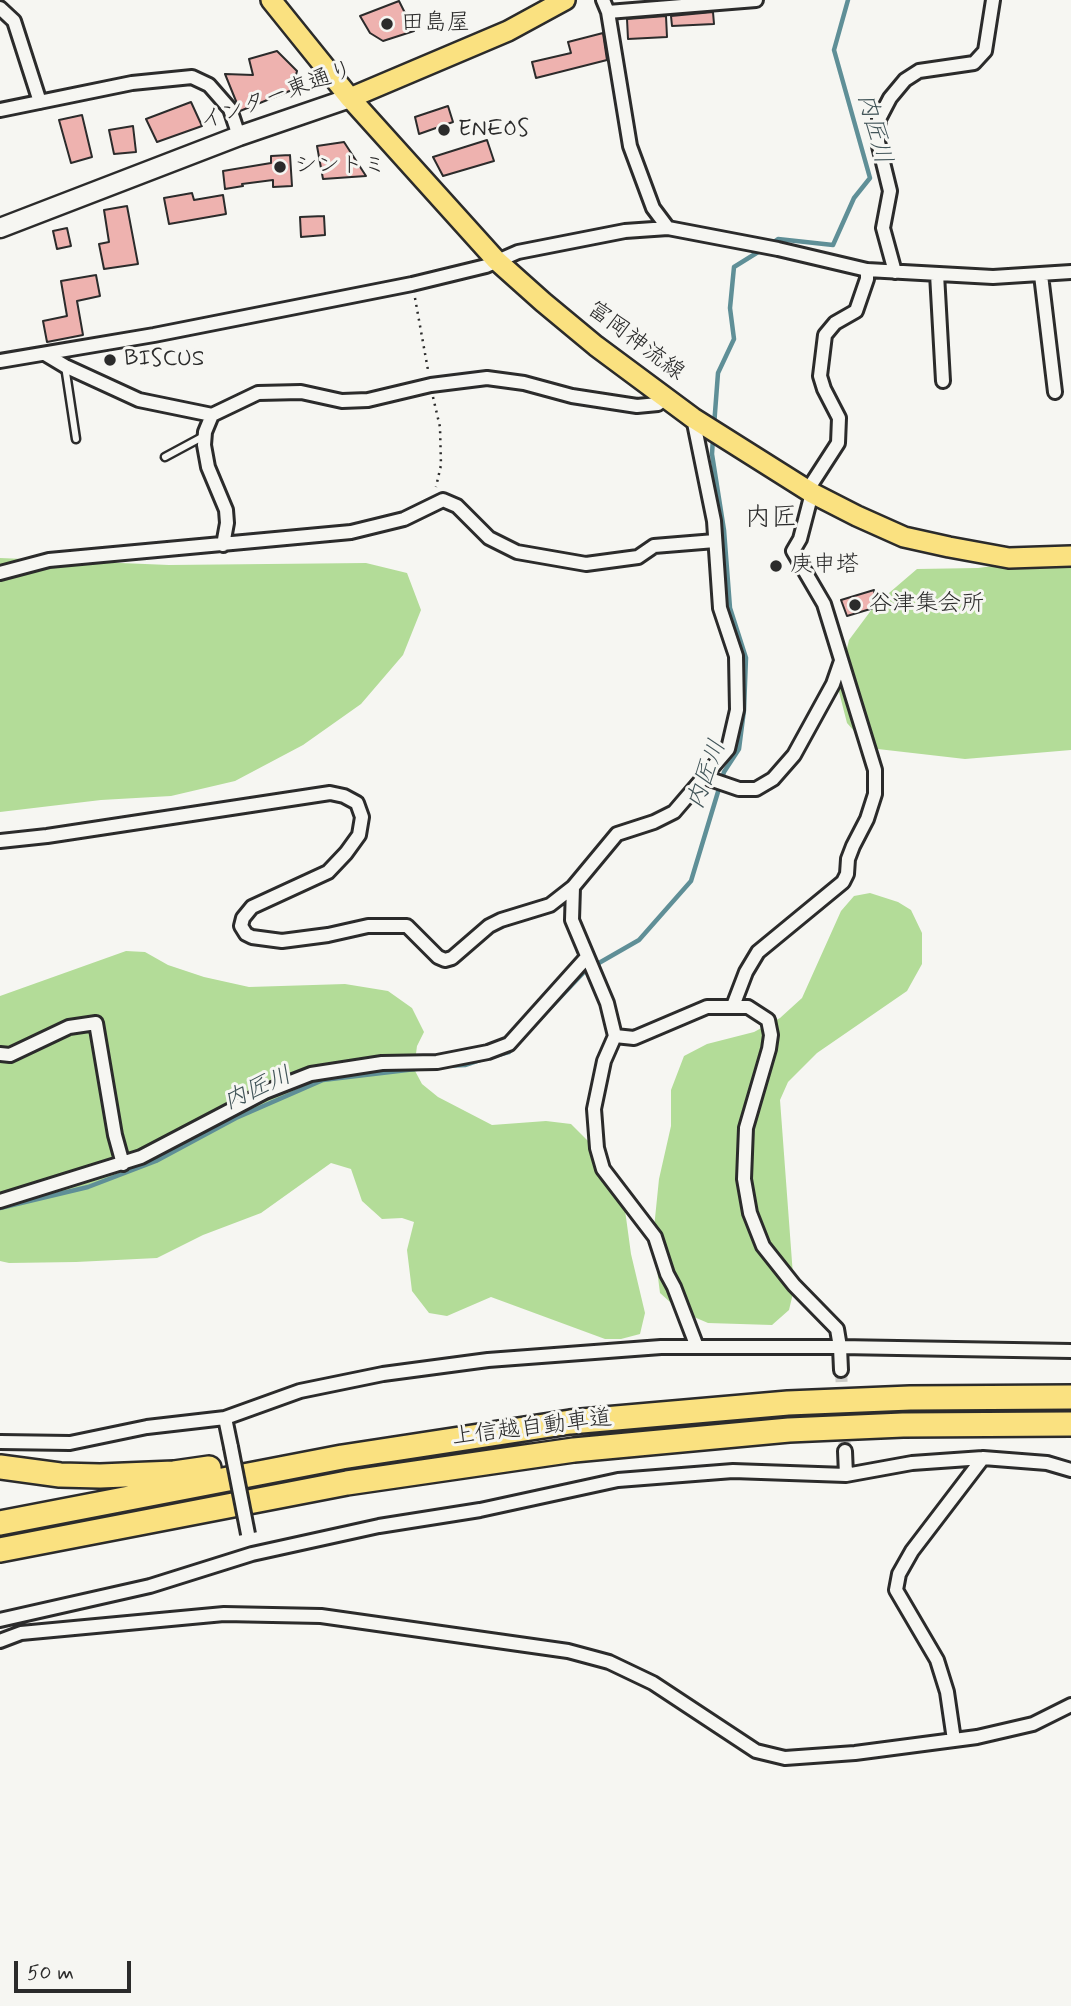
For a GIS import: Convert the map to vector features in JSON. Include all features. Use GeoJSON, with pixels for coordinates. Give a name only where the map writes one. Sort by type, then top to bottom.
{"type":"FeatureCollection","features":[{"type":"Feature","properties":{"kind":"highway","name":"上信越自動車道"},"geometry":{"type":"LineString","coordinates":[[0,1523],[342,1457],[570,1422],[788,1403],[910,1398],[1071,1397]]}},
{"type":"Feature","properties":{"kind":"highway"},"geometry":{"type":"LineString","coordinates":[[0,1467],[60,1475],[174,1473],[482,1429],[570,1422]]}},
{"type":"Feature","properties":{"kind":"highway","name":"上信越自動車道"},"geometry":{"type":"LineString","coordinates":[[0,1553],[106,1529],[346,1483],[574,1450],[789,1430],[903,1425],[1071,1423]]}},
{"type":"Feature","properties":{"kind":"main road","name":"富岡神流線"},"geometry":{"type":"LineString","coordinates":[[271,0],[350,98],[496,260],[564,320],[693,418],[810,492],[857,516],[915,539],[1009,558],[1071,556]]}},
{"type":"Feature","properties":{"kind":"main road","name":"インター東通り"},"geometry":{"type":"LineString","coordinates":[[350,98],[508,31],[565,0]]}},
{"type":"Feature","properties":{"kind":"street"},"geometry":{"type":"LineString","coordinates":[[668,228],[653,208],[631,146],[605,6],[756,0]]}},
{"type":"Feature","properties":{"kind":"street"},"geometry":{"type":"LineString","coordinates":[[895,272],[883,228],[890,191],[878,142],[879,119],[890,98],[905,80],[919,71],[974,64],[985,51],[993,0]]}},
{"type":"Feature","properties":{"kind":"street"},"geometry":{"type":"LineString","coordinates":[[0,8],[14,21],[40,102]]}},
{"type":"Feature","properties":{"kind":"street"},"geometry":{"type":"LineString","coordinates":[[0,110],[132,83],[192,77],[209,85],[230,109],[239,136]]}},
{"type":"Feature","properties":{"kind":"street","name":"インター東通り"},"geometry":{"type":"LineString","coordinates":[[0,228],[239,136],[350,98]]}},
{"type":"Feature","properties":{"kind":"street"},"geometry":{"type":"LineString","coordinates":[[0,360],[45,354],[412,284],[486,266],[519,252],[625,231],[668,228],[778,249],[867,270],[993,277],[1071,272]]}},
{"type":"Feature","properties":{"kind":"street"},"geometry":{"type":"LineString","coordinates":[[733,1006],[746,972],[758,952],[843,882],[847,874],[848,859],[867,819],[875,794],[875,770],[824,604],[793,551],[800,539],[810,492],[838,443],[839,418],[820,376],[825,335],[835,323],[856,312],[867,279],[867,270]]}},
{"type":"Feature","properties":{"kind":"street"},"geometry":{"type":"LineString","coordinates":[[937,274],[943,381]]}},
{"type":"Feature","properties":{"kind":"street"},"geometry":{"type":"LineString","coordinates":[[1041,275],[1055,392]]}},
{"type":"Feature","properties":{"kind":"street"},"geometry":{"type":"LineString","coordinates":[[45,354],[139,400],[212,415],[258,393],[301,392],[342,401],[368,400],[431,386],[487,379],[524,383],[572,396],[637,406],[658,404],[666,397]]}},
{"type":"Feature","properties":{"kind":"street"},"geometry":{"type":"LineString","coordinates":[[212,415],[204,436],[204,445],[208,467],[226,510],[227,523],[223,545]]}},
{"type":"Feature","properties":{"kind":"street"},"geometry":{"type":"LineString","coordinates":[[0,841],[330,793],[357,803],[362,817],[359,835],[328,872],[252,907],[243,918],[241,926],[246,934],[282,941],[368,926],[407,926],[438,957],[445,960],[452,958],[489,926],[550,905],[573,887],[617,834],[654,822],[674,812],[728,749],[737,710],[736,656],[720,608],[714,521],[693,418]]}},
{"type":"Feature","properties":{"kind":"street"},"geometry":{"type":"LineString","coordinates":[[0,573],[49,560],[351,532],[404,519],[443,500],[457,506],[489,538],[517,552],[586,564],[638,557],[654,546],[715,541]]}},
{"type":"Feature","properties":{"kind":"street"},"geometry":{"type":"LineString","coordinates":[[704,777],[740,789],[756,789],[773,779],[794,755],[833,684],[841,661]]}},
{"type":"Feature","properties":{"kind":"street"},"geometry":{"type":"LineString","coordinates":[[573,887],[572,920],[607,1003],[615,1036],[604,1061],[594,1109],[597,1149],[603,1169],[655,1237],[697,1347]]}},
{"type":"Feature","properties":{"kind":"street"},"geometry":{"type":"LineString","coordinates":[[0,1201],[124,1164],[181,1137],[265,1091],[311,1074],[382,1063],[437,1062],[488,1052],[509,1044],[587,957]]}},
{"type":"Feature","properties":{"kind":"street"},"geometry":{"type":"LineString","coordinates":[[615,1036],[634,1038],[707,1007],[748,1007],[768,1020],[771,1035],[769,1049],[746,1128],[744,1179],[750,1213],[763,1246],[794,1285],[836,1329],[841,1370]]}},
{"type":"Feature","properties":{"kind":"street"},"geometry":{"type":"LineString","coordinates":[[0,1054],[10,1055],[69,1027],[96,1023],[115,1135],[124,1164]]}},
{"type":"Feature","properties":{"kind":"street"},"geometry":{"type":"LineString","coordinates":[[0,1442],[70,1443],[147,1427],[225,1418],[300,1391],[383,1374],[488,1360],[661,1347],[840,1346],[1071,1351]]}},
{"type":"Feature","properties":{"kind":"street"},"geometry":{"type":"LineString","coordinates":[[225,1418],[252,1554]]}},
{"type":"Feature","properties":{"kind":"street"},"geometry":{"type":"LineString","coordinates":[[845,1451],[846,1475]]}},
{"type":"Feature","properties":{"kind":"street"},"geometry":{"type":"LineString","coordinates":[[954,1740],[947,1692],[937,1660],[896,1590],[899,1574],[912,1551],[983,1458]]}},
{"type":"Feature","properties":{"kind":"street"},"geometry":{"type":"LineString","coordinates":[[0,1620],[150,1586],[252,1554],[379,1526],[480,1510],[618,1480],[733,1471],[846,1475],[912,1463],[983,1458],[1047,1463],[1071,1470]]}},
{"type":"Feature","properties":{"kind":"street"},"geometry":{"type":"LineString","coordinates":[[0,1641],[20,1633],[224,1614],[321,1616],[568,1651],[609,1661],[653,1683],[756,1751],[785,1758],[855,1753],[977,1737],[1033,1724],[1071,1705]]}},
{"type":"Feature","properties":{"kind":"lane"},"geometry":{"type":"LineString","coordinates":[[65,366],[76,439]]}},
{"type":"Feature","properties":{"kind":"lane"},"geometry":{"type":"LineString","coordinates":[[165,457],[204,436]]}},
{"type":"Feature","properties":{"kind":"green space"},"geometry":{"type":"Polygon","coordinates":[[[1071,556],[1071,750],[965,759],[869,748],[847,723],[838,688],[849,640],[875,605],[917,569],[978,568],[1071,556]]]}},
{"type":"Feature","properties":{"kind":"green space"},"geometry":{"type":"Polygon","coordinates":[[[0,558],[169,565],[366,563],[407,573],[421,610],[403,655],[361,704],[303,745],[235,781],[171,796],[101,800],[0,812],[0,558]]]}},
{"type":"Feature","properties":{"kind":"green space"},"geometry":{"type":"Polygon","coordinates":[[[870,893],[898,902],[911,910],[922,933],[922,964],[907,991],[817,1053],[788,1082],[780,1100],[794,1289],[789,1310],[772,1325],[708,1323],[680,1311],[660,1293],[653,1238],[659,1179],[671,1126],[671,1090],[684,1056],[707,1044],[754,1032],[780,1018],[802,998],[841,911],[854,896],[870,893]]]}},
{"type":"Feature","properties":{"kind":"green space"},"geometry":{"type":"Polygon","coordinates":[[[126,951],[145,952],[168,965],[204,977],[249,987],[345,984],[388,991],[412,1008],[424,1032],[417,1046],[414,1069],[422,1084],[438,1097],[492,1125],[546,1121],[571,1124],[609,1162],[622,1188],[631,1254],[645,1313],[640,1334],[621,1339],[605,1339],[491,1297],[447,1316],[429,1313],[412,1291],[407,1250],[414,1222],[402,1218],[382,1219],[362,1201],[351,1169],[331,1163],[261,1213],[203,1235],[157,1258],[76,1262],[0,1261],[0,996],[126,951]]]}},
{"type":"Feature","properties":{"kind":"building","name":"田島屋"},"geometry":{"type":"Polygon","coordinates":[[[399,1],[414,31],[383,41],[370,33],[360,16],[399,1]]]}},
{"type":"Feature","properties":{"kind":"building"},"geometry":{"type":"Polygon","coordinates":[[[713,12],[714,24],[672,26],[671,16],[713,12]]]}},
{"type":"Feature","properties":{"kind":"building"},"geometry":{"type":"Polygon","coordinates":[[[666,16],[667,37],[628,39],[627,19],[666,16]]]}},
{"type":"Feature","properties":{"kind":"building"},"geometry":{"type":"Polygon","coordinates":[[[603,33],[607,60],[536,78],[532,62],[571,53],[568,42],[603,33]]]}},
{"type":"Feature","properties":{"kind":"building"},"geometry":{"type":"Polygon","coordinates":[[[277,51],[297,71],[292,90],[240,111],[225,74],[253,75],[249,59],[277,51]]]}},
{"type":"Feature","properties":{"kind":"building"},"geometry":{"type":"Polygon","coordinates":[[[191,102],[202,126],[157,142],[146,119],[191,102]]]}},
{"type":"Feature","properties":{"kind":"building"},"geometry":{"type":"Polygon","coordinates":[[[448,106],[453,122],[419,134],[415,117],[448,106]]]}},
{"type":"Feature","properties":{"kind":"building"},"geometry":{"type":"Polygon","coordinates":[[[82,115],[92,157],[71,163],[59,120],[82,115]]]}},
{"type":"Feature","properties":{"kind":"building"},"geometry":{"type":"Polygon","coordinates":[[[133,126],[136,152],[114,154],[109,130],[133,126]]]}},
{"type":"Feature","properties":{"kind":"building"},"geometry":{"type":"Polygon","coordinates":[[[487,140],[494,161],[443,176],[433,157],[487,140]]]}},
{"type":"Feature","properties":{"kind":"building"},"geometry":{"type":"Polygon","coordinates":[[[344,142],[366,176],[323,179],[317,146],[344,142]]]}},
{"type":"Feature","properties":{"kind":"building"},"geometry":{"type":"Polygon","coordinates":[[[290,155],[292,186],[273,187],[273,180],[225,189],[223,171],[271,163],[271,156],[290,155]]]}},
{"type":"Feature","properties":{"kind":"building"},"geometry":{"type":"Polygon","coordinates":[[[192,193],[194,200],[223,195],[226,214],[169,224],[164,198],[192,193]]]}},
{"type":"Feature","properties":{"kind":"building"},"geometry":{"type":"Polygon","coordinates":[[[127,206],[138,264],[104,269],[99,244],[109,242],[104,210],[127,206]]]}},
{"type":"Feature","properties":{"kind":"building"},"geometry":{"type":"Polygon","coordinates":[[[324,216],[325,235],[301,237],[300,217],[324,216]]]}},
{"type":"Feature","properties":{"kind":"building"},"geometry":{"type":"Polygon","coordinates":[[[67,228],[71,246],[57,249],[53,231],[67,228]]]}},
{"type":"Feature","properties":{"kind":"building"},"geometry":{"type":"Polygon","coordinates":[[[96,275],[100,296],[77,301],[83,335],[47,342],[43,321],[67,316],[61,281],[96,275]]]}},
{"type":"Feature","properties":{"kind":"building","name":"谷津集会所"},"geometry":{"type":"Polygon","coordinates":[[[874,590],[877,607],[847,616],[841,600],[874,590]]]}},
{"type":"Feature","properties":{"kind":"waterway","name":"内匠川"},"geometry":{"type":"LineString","coordinates":[[771,244],[778,239],[833,245],[854,198],[870,178],[834,50],[848,0]]}},
{"type":"Feature","properties":{"kind":"waterway","name":"内匠川"},"geometry":{"type":"LineString","coordinates":[[714,426],[718,373],[734,339],[730,308],[734,267],[763,249]]}},
{"type":"Feature","properties":{"kind":"waterway","name":"内匠川"},"geometry":{"type":"LineString","coordinates":[[537,1022],[585,971],[639,940],[691,881],[724,772],[739,749],[746,658],[730,608],[724,530],[712,454],[713,438]]}},
{"type":"Feature","properties":{"kind":"waterway","name":"内匠川"},"geometry":{"type":"LineString","coordinates":[[494,1056],[509,1052],[514,1046]]}},
{"type":"Feature","properties":{"kind":"waterway","name":"内匠川"},"geometry":{"type":"LineString","coordinates":[[443,1066],[465,1065],[486,1058]]}},
{"type":"Feature","properties":{"kind":"waterway","name":"内匠川"},"geometry":{"type":"LineString","coordinates":[[0,1208],[88,1187],[156,1161],[236,1118],[323,1080],[424,1068]]}},
{"type":"Feature","properties":{"kind":"tunnel"},"geometry":{"type":"LineString","coordinates":[[841,1370],[845,1451]]}},
{"type":"Feature","properties":{"kind":"place","name":"田島屋"},"geometry":{"type":"Point","coordinates":[387,24]}},
{"type":"Feature","properties":{"kind":"place","name":"ENEOS"},"geometry":{"type":"Point","coordinates":[444,130]}},
{"type":"Feature","properties":{"kind":"place","name":"シントミ"},"geometry":{"type":"Point","coordinates":[280,167]}},
{"type":"Feature","properties":{"kind":"place","name":"BISCUS"},"geometry":{"type":"Point","coordinates":[110,360]}},
{"type":"Feature","properties":{"kind":"place","name":"庚申塔"},"geometry":{"type":"Point","coordinates":[776,566]}},
{"type":"Feature","properties":{"kind":"place","name":"谷津集会所"},"geometry":{"type":"Point","coordinates":[855,605]}},
{"type":"Feature","properties":{"kind":"district","name":"内匠"},"geometry":{"type":"Point","coordinates":[771,520]}}]}
